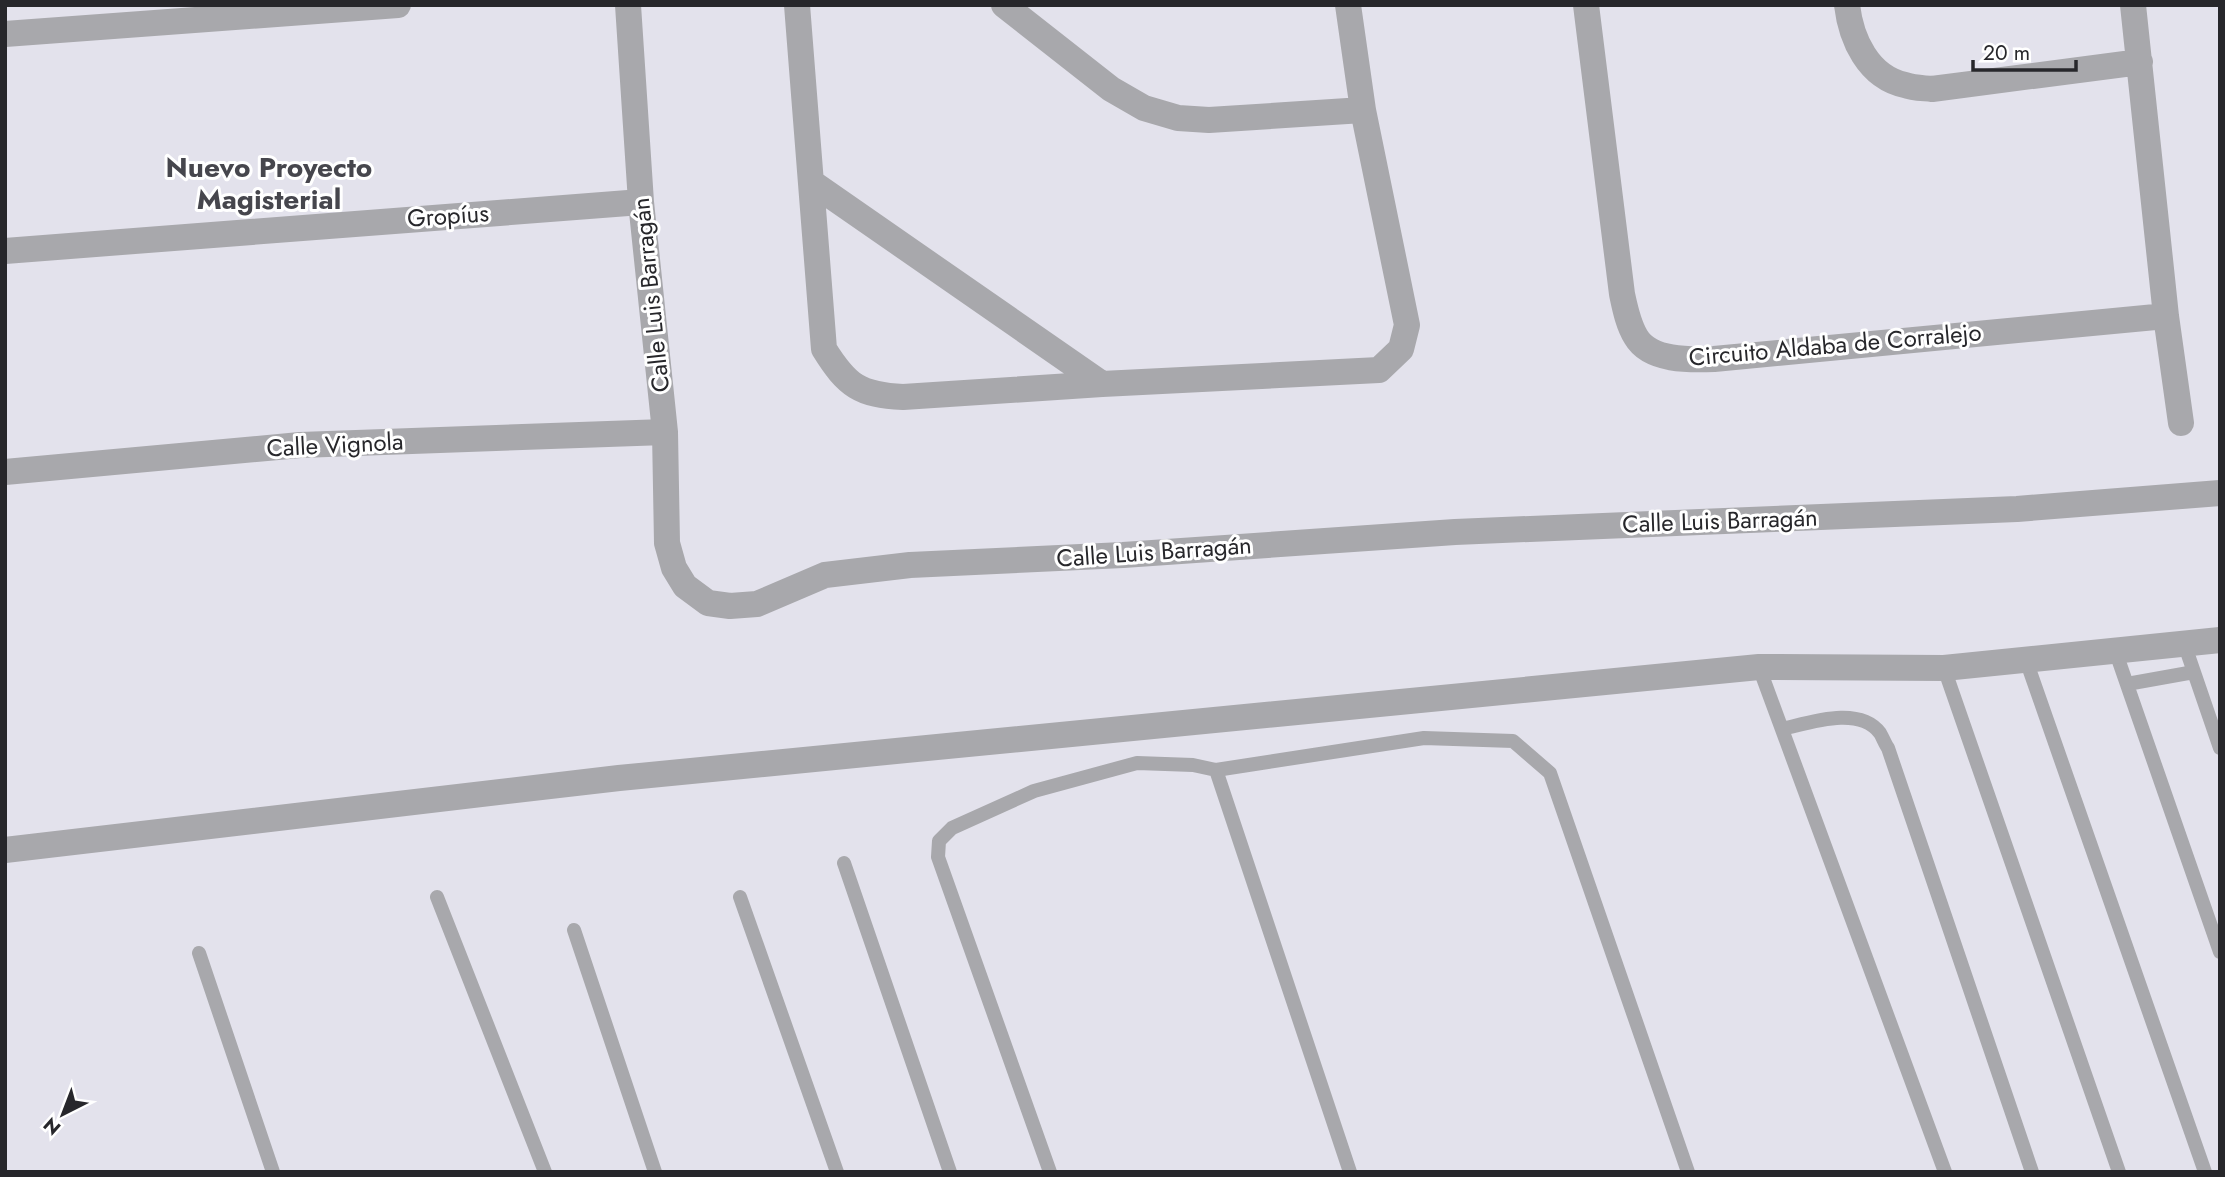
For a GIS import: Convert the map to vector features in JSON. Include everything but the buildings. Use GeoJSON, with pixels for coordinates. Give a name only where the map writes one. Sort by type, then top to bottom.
{"type":"FeatureCollection","features":[{"type":"Feature","properties":{"kind":"street"},"geometry":{"type":"LineString","coordinates":[[5,34],[398,5]]}},
{"type":"Feature","properties":{"kind":"street","name":"Calle Luis Barragán"},"geometry":{"type":"LineString","coordinates":[[628,5],[640,202],[666,432],[667,542],[674,568],[685,586],[708,603],[730,606],[757,604],[825,575],[910,565],[1123,555],[1455,532],[2017,509],[2220,493]]}},
{"type":"Feature","properties":{"kind":"street"},"geometry":{"type":"LineString","coordinates":[[797,5],[824,349],[836,369],[853,386],[875,396],[903,397],[1379,370],[1401,349],[1407,325],[1363,110],[1348,5]]}},
{"type":"Feature","properties":{"kind":"street"},"geometry":{"type":"LineString","coordinates":[[1004,5],[1111,89],[1144,108],[1178,118],[1209,120],[1363,110]]}},
{"type":"Feature","properties":{"kind":"street","name":"Circuito Aldaba de Corralejo"},"geometry":{"type":"LineString","coordinates":[[1586,5],[1622,294],[1628,320],[1637,340],[1658,354],[1682,360],[1714,359],[2166,316]]}},
{"type":"Feature","properties":{"kind":"street"},"geometry":{"type":"LineString","coordinates":[[1847,5],[1852,34],[1863,56],[1882,75],[1902,85],[1932,89],[2140,62]]}},
{"type":"Feature","properties":{"kind":"street"},"geometry":{"type":"LineString","coordinates":[[2133,5],[2166,316],[2181,423]]}},
{"type":"Feature","properties":{"kind":"street"},"geometry":{"type":"LineString","coordinates":[[811,182],[1102,384]]}},
{"type":"Feature","properties":{"kind":"street","name":"Gropíus"},"geometry":{"type":"LineString","coordinates":[[5,251],[640,202]]}},
{"type":"Feature","properties":{"kind":"street","name":"Calle Vignola"},"geometry":{"type":"LineString","coordinates":[[5,472],[300,445],[666,432]]}},
{"type":"Feature","properties":{"kind":"street"},"geometry":{"type":"LineString","coordinates":[[5,850],[619,778],[1759,667],[1944,668],[2220,640]]}},
{"type":"Feature","properties":{"kind":"lane"},"geometry":{"type":"LineString","coordinates":[[2184,643],[2220,748]]}},
{"type":"Feature","properties":{"kind":"lane"},"geometry":{"type":"LineString","coordinates":[[2115,650],[2220,952]]}},
{"type":"Feature","properties":{"kind":"lane"},"geometry":{"type":"LineString","coordinates":[[2026,660],[2205,1172]]}},
{"type":"Feature","properties":{"kind":"lane"},"geometry":{"type":"LineString","coordinates":[[1759,667],[1945,1172]]}},
{"type":"Feature","properties":{"kind":"lane"},"geometry":{"type":"LineString","coordinates":[[1944,668],[2119,1172]]}},
{"type":"Feature","properties":{"kind":"lane"},"geometry":{"type":"LineString","coordinates":[[2127,684],[2194,672]]}},
{"type":"Feature","properties":{"kind":"lane"},"geometry":{"type":"LineString","coordinates":[[1782,729],[1833,717],[1860,721],[1878,731],[1888,748],[2032,1172]]}},
{"type":"Feature","properties":{"kind":"lane"},"geometry":{"type":"LineString","coordinates":[[1050,1172],[938,857],[939,841],[952,828],[1034,791],[1138,762],[1193,765],[1216,770],[1424,738],[1513,741],[1549,773],[1688,1172]]}},
{"type":"Feature","properties":{"kind":"lane"},"geometry":{"type":"LineString","coordinates":[[1216,770],[1350,1172]]}},
{"type":"Feature","properties":{"kind":"lane"},"geometry":{"type":"LineString","coordinates":[[844,863],[950,1172]]}},
{"type":"Feature","properties":{"kind":"lane"},"geometry":{"type":"LineString","coordinates":[[437,897],[545,1172]]}},
{"type":"Feature","properties":{"kind":"lane"},"geometry":{"type":"LineString","coordinates":[[740,897],[837,1172]]}},
{"type":"Feature","properties":{"kind":"lane"},"geometry":{"type":"LineString","coordinates":[[574,930],[656,1172]]}},
{"type":"Feature","properties":{"kind":"lane"},"geometry":{"type":"LineString","coordinates":[[199,953],[273,1172]]}},
{"type":"Feature","properties":{"kind":"district","name":"Nuevo Proyecto Magisterial"},"geometry":{"type":"Point","coordinates":[269,183]}}]}
